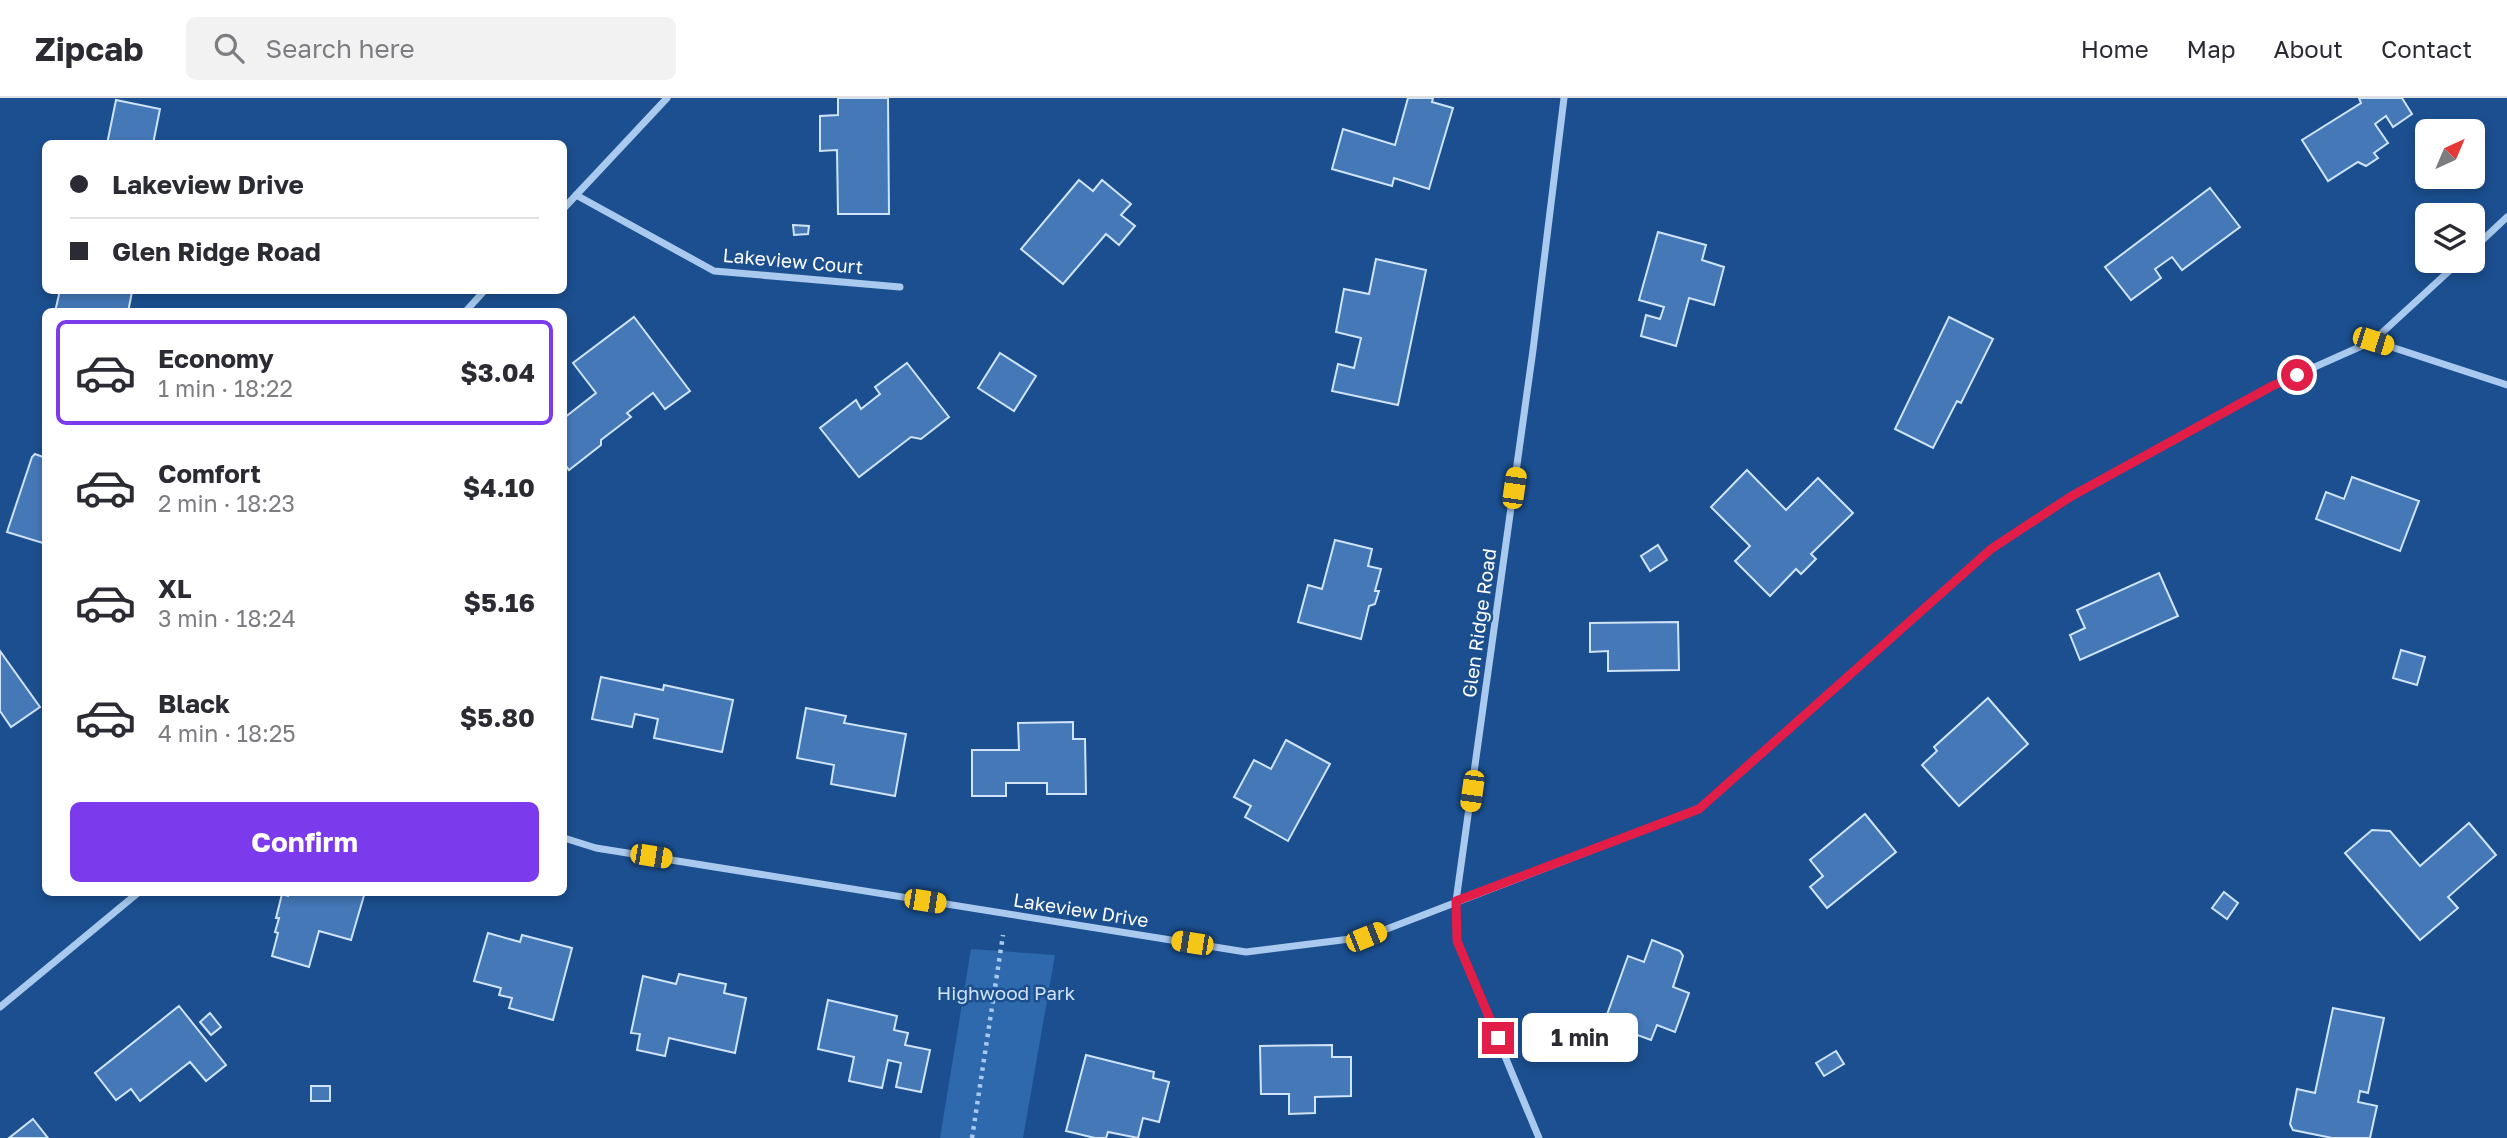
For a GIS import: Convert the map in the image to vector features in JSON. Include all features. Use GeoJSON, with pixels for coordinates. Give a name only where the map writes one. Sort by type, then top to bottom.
{"type":"FeatureCollection","features":[{"type":"Feature","properties":{"kind":"street"},"geometry":{"type":"LineString","coordinates":[[567,205],[667,98]]}},
{"type":"Feature","properties":{"kind":"street","name":"Glen Ridge Road"},"geometry":{"type":"LineString","coordinates":[[1539,1138],[1457,941],[1456,901],[1538,309],[1564,98]]}},
{"type":"Feature","properties":{"kind":"street","name":"Lakeview Court"},"geometry":{"type":"LineString","coordinates":[[576,195],[714,271],[900,287]]}},
{"type":"Feature","properties":{"kind":"street"},"geometry":{"type":"LineString","coordinates":[[2485,238],[2507,217]]}},
{"type":"Feature","properties":{"kind":"street","name":"Lakeview Drive"},"geometry":{"type":"LineString","coordinates":[[567,839],[597,848],[1246,952],[1366,937],[1699,809],[1991,549],[2070,497],[2272,386],[2373,341],[2447,273]]}},
{"type":"Feature","properties":{"kind":"street"},"geometry":{"type":"LineString","coordinates":[[469,308],[481,294]]}},
{"type":"Feature","properties":{"kind":"street"},"geometry":{"type":"LineString","coordinates":[[2373,341],[2507,385]]}},
{"type":"Feature","properties":{"kind":"street"},"geometry":{"type":"LineString","coordinates":[[0,1007],[134,896]]}},
{"type":"Feature","properties":{"kind":"path"},"geometry":{"type":"LineString","coordinates":[[972,1138],[1007,914]]}},
{"type":"Feature","properties":{"kind":"green space","name":"Highwood Park"},"geometry":{"type":"Polygon","coordinates":[[[971,949],[1055,955],[1023,1138],[940,1138],[971,949]]]}},
{"type":"Feature","properties":{"kind":"building"},"geometry":{"type":"Polygon","coordinates":[[[838,98],[888,98],[889,214],[838,214],[837,150],[820,151],[820,116],[838,115],[838,98]]]}},
{"type":"Feature","properties":{"kind":"building"},"geometry":{"type":"Polygon","coordinates":[[[1408,98],[1433,98],[1432,102],[1453,108],[1429,189],[1394,178],[1392,186],[1332,169],[1343,129],[1395,145],[1408,98]]]}},
{"type":"Feature","properties":{"kind":"building"},"geometry":{"type":"Polygon","coordinates":[[[2359,98],[2402,98],[2412,114],[2393,127],[2386,116],[2375,124],[2388,143],[2374,153],[2378,158],[2366,166],[2358,162],[2328,181],[2302,140],[2361,103],[2359,98]]]}},
{"type":"Feature","properties":{"kind":"building"},"geometry":{"type":"Polygon","coordinates":[[[116,100],[160,109],[154,140],[108,140],[116,100]]]}},
{"type":"Feature","properties":{"kind":"building"},"geometry":{"type":"Polygon","coordinates":[[[1079,180],[1093,191],[1102,180],[1131,204],[1121,215],[1135,226],[1119,245],[1106,234],[1063,284],[1021,249],[1079,180]]]}},
{"type":"Feature","properties":{"kind":"building"},"geometry":{"type":"Polygon","coordinates":[[[2210,188],[2240,227],[2182,270],[2172,257],[2155,269],[2161,278],[2131,300],[2105,267],[2210,188]]]}},
{"type":"Feature","properties":{"kind":"building"},"geometry":{"type":"Polygon","coordinates":[[[793,225],[809,226],[808,234],[794,235],[793,225]]]}},
{"type":"Feature","properties":{"kind":"building"},"geometry":{"type":"Polygon","coordinates":[[[1658,232],[1706,245],[1702,260],[1724,267],[1714,305],[1689,298],[1676,346],[1641,336],[1646,315],[1660,319],[1664,307],[1639,300],[1658,232]]]}},
{"type":"Feature","properties":{"kind":"building"},"geometry":{"type":"Polygon","coordinates":[[[1376,259],[1426,270],[1398,405],[1332,391],[1338,364],[1354,368],[1361,338],[1336,332],[1344,289],[1369,294],[1376,259]]]}},
{"type":"Feature","properties":{"kind":"building"},"geometry":{"type":"Polygon","coordinates":[[[59,294],[132,294],[129,308],[56,308],[59,294]]]}},
{"type":"Feature","properties":{"kind":"building"},"geometry":{"type":"Polygon","coordinates":[[[634,317],[690,391],[665,409],[653,393],[627,413],[631,417],[601,440],[601,445],[569,470],[567,416],[596,393],[573,363],[634,317]]]}},
{"type":"Feature","properties":{"kind":"building"},"geometry":{"type":"Polygon","coordinates":[[[1949,317],[1993,339],[1961,403],[1957,401],[1933,448],[1895,429],[1949,317]]]}},
{"type":"Feature","properties":{"kind":"building"},"geometry":{"type":"Polygon","coordinates":[[[1000,353],[1036,376],[1014,411],[978,388],[1000,353]]]}},
{"type":"Feature","properties":{"kind":"building"},"geometry":{"type":"Polygon","coordinates":[[[907,363],[949,417],[921,439],[911,437],[859,477],[820,428],[856,400],[861,409],[880,394],[875,387],[907,363]]]}},
{"type":"Feature","properties":{"kind":"building"},"geometry":{"type":"Polygon","coordinates":[[[35,454],[42,457],[42,543],[7,532],[35,454]]]}},
{"type":"Feature","properties":{"kind":"building"},"geometry":{"type":"Polygon","coordinates":[[[1747,470],[1786,510],[1818,478],[1853,513],[1811,554],[1816,559],[1801,574],[1796,569],[1770,596],[1735,561],[1750,546],[1711,507],[1747,470]]]}},
{"type":"Feature","properties":{"kind":"building"},"geometry":{"type":"Polygon","coordinates":[[[2352,477],[2419,501],[2400,551],[2316,519],[2326,492],[2344,499],[2352,477]]]}},
{"type":"Feature","properties":{"kind":"building"},"geometry":{"type":"Polygon","coordinates":[[[1335,540],[1372,549],[1368,566],[1381,569],[1375,591],[1379,591],[1375,604],[1369,606],[1361,639],[1298,622],[1308,585],[1322,589],[1335,540]]]}},
{"type":"Feature","properties":{"kind":"building"},"geometry":{"type":"Polygon","coordinates":[[[1658,545],[1667,560],[1650,571],[1641,556],[1658,545]]]}},
{"type":"Feature","properties":{"kind":"building"},"geometry":{"type":"Polygon","coordinates":[[[2159,573],[2178,616],[2080,660],[2070,635],[2085,628],[2077,610],[2159,573]]]}},
{"type":"Feature","properties":{"kind":"building"},"geometry":{"type":"Polygon","coordinates":[[[1678,622],[1679,670],[1608,671],[1608,651],[1590,652],[1590,623],[1678,622]]]}},
{"type":"Feature","properties":{"kind":"building"},"geometry":{"type":"Polygon","coordinates":[[[2401,650],[2425,657],[2417,685],[2393,678],[2401,650]]]}},
{"type":"Feature","properties":{"kind":"building"},"geometry":{"type":"Polygon","coordinates":[[[0,651],[40,707],[11,727],[0,711],[0,651]]]}},
{"type":"Feature","properties":{"kind":"building"},"geometry":{"type":"Polygon","coordinates":[[[601,677],[663,690],[664,685],[733,700],[722,752],[654,738],[658,719],[635,714],[632,727],[592,719],[601,677]]]}},
{"type":"Feature","properties":{"kind":"building"},"geometry":{"type":"Polygon","coordinates":[[[1988,698],[2028,744],[1959,806],[1922,765],[1937,751],[1934,747],[1988,698]]]}},
{"type":"Feature","properties":{"kind":"building"},"geometry":{"type":"Polygon","coordinates":[[[806,708],[846,716],[844,723],[906,734],[895,796],[831,784],[834,765],[797,758],[806,708]]]}},
{"type":"Feature","properties":{"kind":"building"},"geometry":{"type":"Polygon","coordinates":[[[1073,722],[1073,739],[1085,739],[1086,794],[1047,794],[1047,783],[1006,783],[1006,796],[972,796],[972,750],[1019,750],[1018,723],[1073,722]]]}},
{"type":"Feature","properties":{"kind":"building"},"geometry":{"type":"Polygon","coordinates":[[[1286,740],[1330,764],[1288,841],[1245,817],[1251,806],[1234,797],[1254,760],[1271,769],[1286,740]]]}},
{"type":"Feature","properties":{"kind":"building"},"geometry":{"type":"Polygon","coordinates":[[[1865,814],[1896,852],[1827,908],[1810,887],[1823,876],[1810,860],[1865,814]]]}},
{"type":"Feature","properties":{"kind":"building"},"geometry":{"type":"Polygon","coordinates":[[[2469,823],[2496,855],[2448,897],[2458,908],[2420,940],[2345,853],[2372,830],[2390,831],[2420,866],[2469,823]]]}},
{"type":"Feature","properties":{"kind":"building"},"geometry":{"type":"Polygon","coordinates":[[[2224,892],[2238,903],[2227,919],[2212,908],[2224,892]]]}},
{"type":"Feature","properties":{"kind":"building"},"geometry":{"type":"Polygon","coordinates":[[[282,896],[364,896],[351,940],[319,931],[309,967],[272,956],[278,933],[275,932],[279,918],[276,918],[282,896]]]}},
{"type":"Feature","properties":{"kind":"building"},"geometry":{"type":"Polygon","coordinates":[[[488,933],[520,942],[522,935],[572,948],[553,1020],[509,1008],[512,998],[499,995],[501,988],[474,981],[488,933]]]}},
{"type":"Feature","properties":{"kind":"building"},"geometry":{"type":"Polygon","coordinates":[[[1652,940],[1680,951],[1683,956],[1673,987],[1689,993],[1675,1032],[1657,1025],[1651,1040],[1604,1023],[1628,956],[1644,962],[1652,940]]]}},
{"type":"Feature","properties":{"kind":"building"},"geometry":{"type":"Polygon","coordinates":[[[679,974],[726,984],[724,993],[746,998],[735,1053],[669,1038],[665,1056],[637,1050],[640,1034],[631,1033],[643,976],[676,984],[679,974]]]}},
{"type":"Feature","properties":{"kind":"building"},"geometry":{"type":"Polygon","coordinates":[[[828,1000],[897,1016],[894,1030],[908,1033],[905,1045],[930,1050],[921,1092],[896,1087],[901,1063],[888,1060],[882,1088],[849,1081],[854,1057],[818,1049],[828,1000]]]}},
{"type":"Feature","properties":{"kind":"building"},"geometry":{"type":"Polygon","coordinates":[[[179,1006],[226,1065],[206,1081],[190,1062],[140,1101],[131,1089],[116,1100],[95,1073],[179,1006]]]}},
{"type":"Feature","properties":{"kind":"building"},"geometry":{"type":"Polygon","coordinates":[[[2333,1008],[2384,1018],[2368,1093],[2360,1091],[2358,1102],[2377,1106],[2370,1138],[2332,1138],[2293,1130],[2290,1124],[2297,1089],[2315,1093],[2333,1008]]]}},
{"type":"Feature","properties":{"kind":"building"},"geometry":{"type":"Polygon","coordinates":[[[210,1013],[221,1027],[211,1035],[200,1022],[210,1013]]]}},
{"type":"Feature","properties":{"kind":"building"},"geometry":{"type":"Polygon","coordinates":[[[1332,1045],[1332,1057],[1351,1057],[1351,1096],[1315,1097],[1315,1113],[1289,1114],[1289,1094],[1261,1094],[1260,1046],[1332,1045]]]}},
{"type":"Feature","properties":{"kind":"building"},"geometry":{"type":"Polygon","coordinates":[[[1836,1051],[1844,1064],[1824,1076],[1816,1063],[1836,1051]]]}},
{"type":"Feature","properties":{"kind":"building"},"geometry":{"type":"Polygon","coordinates":[[[1086,1055],[1154,1072],[1153,1078],[1169,1082],[1159,1122],[1143,1118],[1138,1138],[1108,1132],[1106,1138],[1095,1138],[1066,1131],[1086,1055]]]}},
{"type":"Feature","properties":{"kind":"building"},"geometry":{"type":"Polygon","coordinates":[[[311,1086],[330,1086],[330,1101],[311,1101],[311,1086]]]}},
{"type":"Feature","properties":{"kind":"building"},"geometry":{"type":"Polygon","coordinates":[[[33,1119],[48,1138],[9,1138],[33,1119]]]}},
{"type":"Feature","properties":{"kind":"route"},"geometry":{"type":"LineString","coordinates":[[1498,1038],[1457,941],[1456,901],[1699,809],[1991,549],[2070,497],[2272,386],[2297,375]]}}]}
